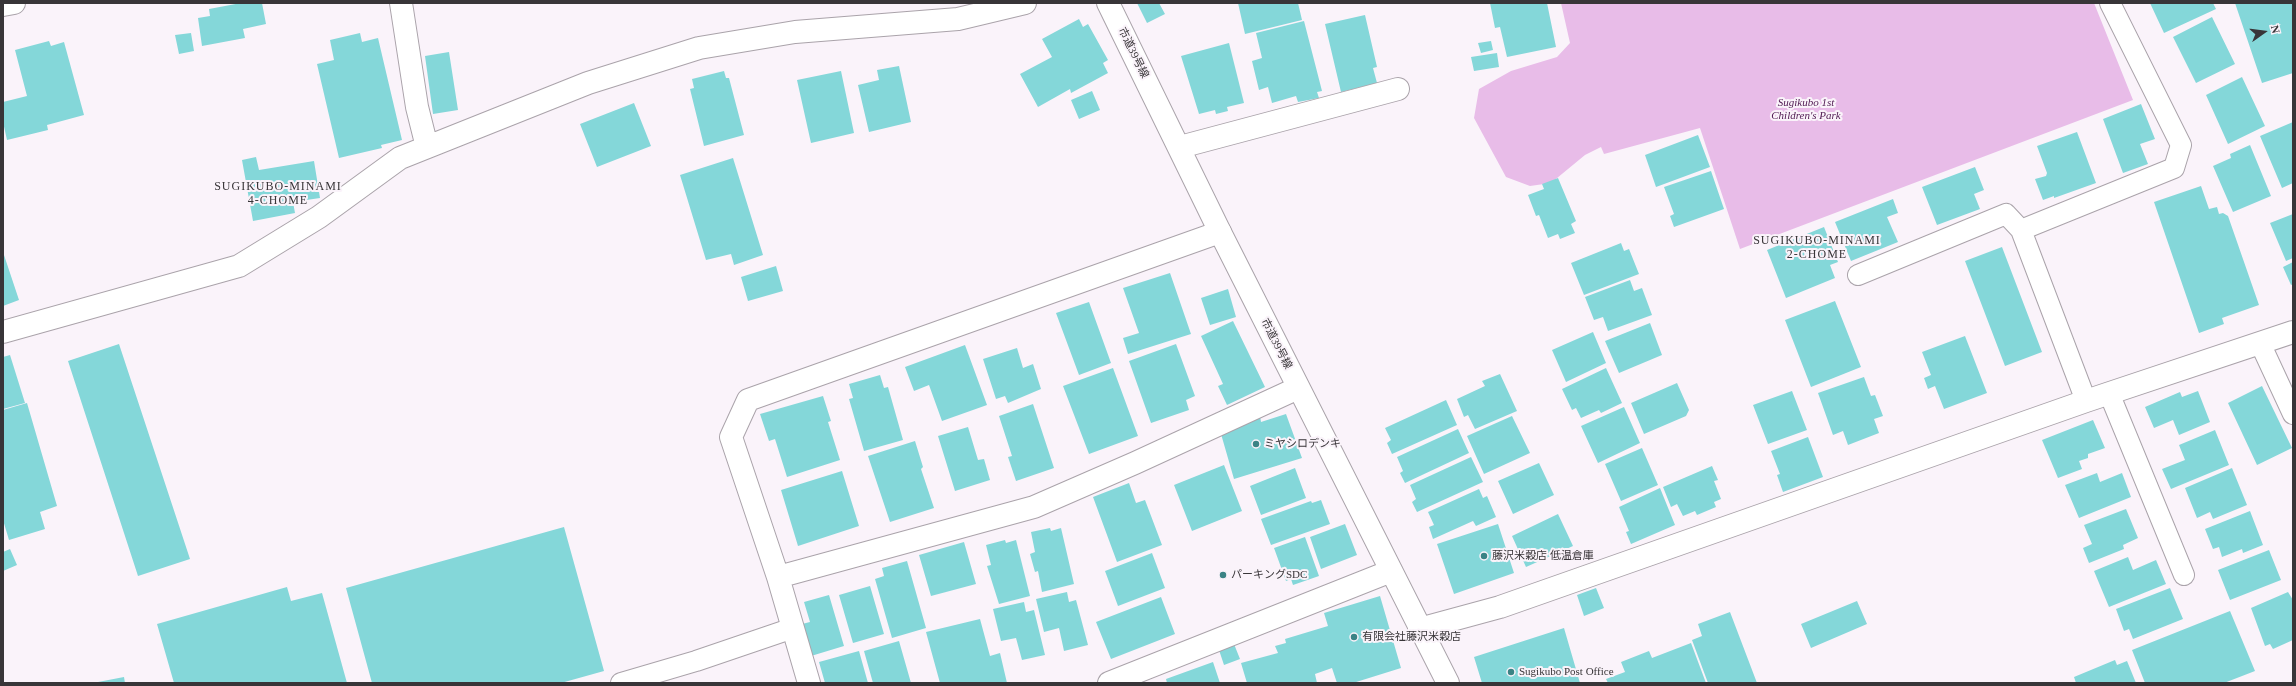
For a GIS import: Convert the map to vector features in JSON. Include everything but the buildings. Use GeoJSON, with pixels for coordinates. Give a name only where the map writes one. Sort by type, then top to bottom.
{"type":"FeatureCollection","features":[{"type":"Feature","properties":{"kind":"street"},"geometry":{"type":"LineString","coordinates":[[3,5],[14,3]]}},
{"type":"Feature","properties":{"kind":"street"},"geometry":{"type":"LineString","coordinates":[[401,3],[417,107],[427,148]]}},
{"type":"Feature","properties":{"kind":"street"},"geometry":{"type":"LineString","coordinates":[[3,332],[239,266],[319,216],[400,158],[588,83],[699,48],[795,32],[958,19],[1025,3]]}},
{"type":"Feature","properties":{"kind":"street","name":"市道39号線"},"geometry":{"type":"LineString","coordinates":[[1108,3],[1180,147],[1220,232],[1419,629],[1448,683]]}},
{"type":"Feature","properties":{"kind":"street"},"geometry":{"type":"LineString","coordinates":[[1180,147],[1398,89]]}},
{"type":"Feature","properties":{"kind":"street"},"geometry":{"type":"LineString","coordinates":[[809,683],[778,577],[731,437],[748,400],[1220,232]]}},
{"type":"Feature","properties":{"kind":"street"},"geometry":{"type":"LineString","coordinates":[[1419,629],[1500,607],[2109,393],[2293,332]]}},
{"type":"Feature","properties":{"kind":"street"},"geometry":{"type":"LineString","coordinates":[[778,577],[1034,507],[1135,463],[1298,388]]}},
{"type":"Feature","properties":{"kind":"street"},"geometry":{"type":"LineString","coordinates":[[1109,683],[1390,571]]}},
{"type":"Feature","properties":{"kind":"lane"},"geometry":{"type":"LineString","coordinates":[[2021,230],[2174,168],[2181,145],[2110,3]]}},
{"type":"Feature","properties":{"kind":"lane"},"geometry":{"type":"LineString","coordinates":[[1858,275],[2006,214],[2021,230],[2086,401]]}},
{"type":"Feature","properties":{"kind":"lane"},"geometry":{"type":"LineString","coordinates":[[2260,342],[2293,414]]}},
{"type":"Feature","properties":{"kind":"lane"},"geometry":{"type":"LineString","coordinates":[[2109,393],[2184,575]]}},
{"type":"Feature","properties":{"kind":"lane"},"geometry":{"type":"LineString","coordinates":[[621,683],[696,661],[793,628]]}},
{"type":"Feature","properties":{"kind":"green space","name":"Sugikubo 1st Children's Park"},"geometry":{"type":"Polygon","coordinates":[[[1561,3],[2094,3],[2133,100],[1740,249],[1700,128],[1604,154],[1601,147],[1585,155],[1551,183],[1530,186],[1506,177],[1474,118],[1479,89],[1511,71],[1557,57],[1570,43],[1561,3]]]}},
{"type":"Feature","properties":{"kind":"place","name":"ミヤシロデンキ"},"geometry":{"type":"Point","coordinates":[1256,444]}},
{"type":"Feature","properties":{"kind":"place","name":"藤沢米穀店 低温倉庫"},"geometry":{"type":"Point","coordinates":[1484,556]}},
{"type":"Feature","properties":{"kind":"place","name":"パーキングSDC"},"geometry":{"type":"Point","coordinates":[1223,575]}},
{"type":"Feature","properties":{"kind":"place","name":"有限会社藤沢米穀店"},"geometry":{"type":"Point","coordinates":[1354,637]}},
{"type":"Feature","properties":{"kind":"place","name":"Sugikubo Post Office"},"geometry":{"type":"Point","coordinates":[1511,672]}},
{"type":"Feature","properties":{"kind":"district","name":"SUGIKUBO-MINAMI 4-CHOME"},"geometry":{"type":"Point","coordinates":[278,194]}},
{"type":"Feature","properties":{"kind":"district","name":"SUGIKUBO-MINAMI 2-CHOME"},"geometry":{"type":"Point","coordinates":[1817,248]}}]}
